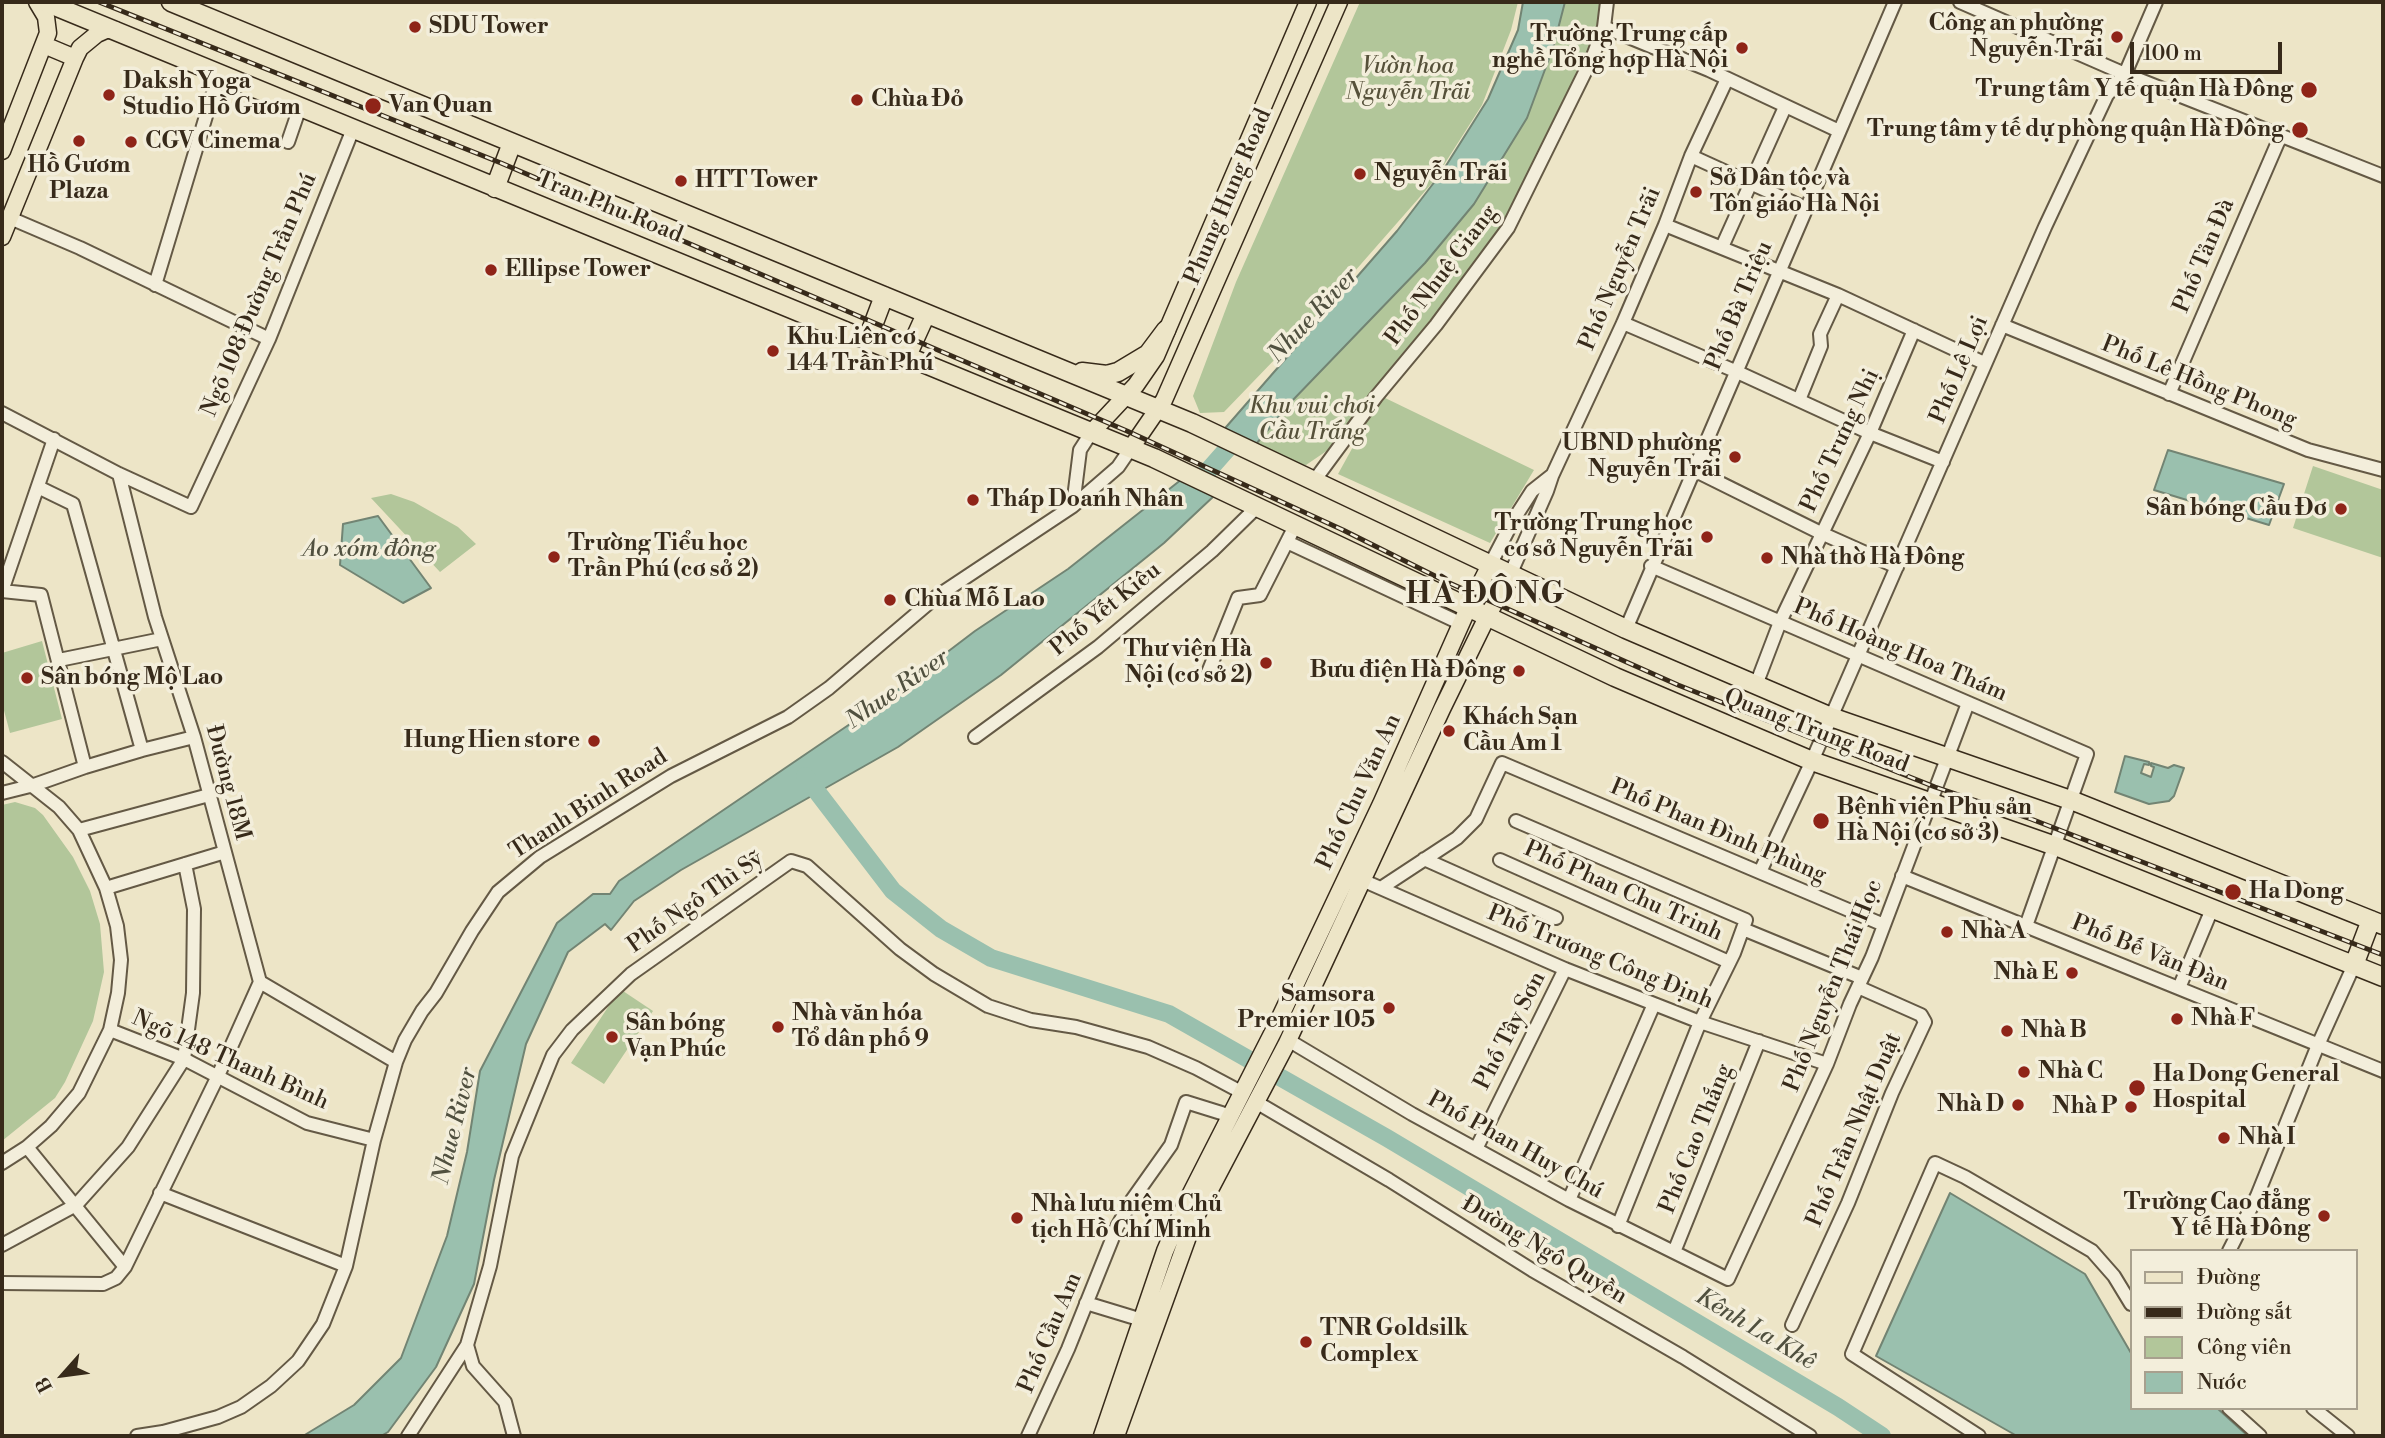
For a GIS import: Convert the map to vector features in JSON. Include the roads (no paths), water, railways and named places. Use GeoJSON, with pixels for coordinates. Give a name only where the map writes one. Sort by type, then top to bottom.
{"type":"FeatureCollection","features":[{"type":"Feature","properties":{"kind":"highway","name":"Tran Phu Road"},"geometry":{"type":"LineString","coordinates":[[45,2],[1154,458],[1251,504]]}},
{"type":"Feature","properties":{"kind":"highway","name":"Tran Phu Road"},"geometry":{"type":"LineString","coordinates":[[171,2],[1192,423],[1277,464]]}},
{"type":"Feature","properties":{"kind":"highway"},"geometry":{"type":"LineString","coordinates":[[495,188],[512,143]]}},
{"type":"Feature","properties":{"kind":"highway"},"geometry":{"type":"LineString","coordinates":[[867,341],[884,296]]}},
{"type":"Feature","properties":{"kind":"highway"},"geometry":{"type":"LineString","coordinates":[[906,358],[926,314]]}},
{"type":"Feature","properties":{"kind":"highway"},"geometry":{"type":"LineString","coordinates":[[1068,372],[1118,372],[1148,354],[1166,330]]}},
{"type":"Feature","properties":{"kind":"highway","name":"Quang Trung Road"},"geometry":{"type":"LineString","coordinates":[[1277,464],[1493,560],[1626,629],[1831,717],[2071,800],[2377,923]]}},
{"type":"Feature","properties":{"kind":"highway","name":"Quang Trung Road"},"geometry":{"type":"LineString","coordinates":[[1251,504],[1291,534],[1483,625],[1615,677],[1812,761],[2053,845],[2383,977]]}},
{"type":"Feature","properties":{"kind":"highway"},"geometry":{"type":"LineString","coordinates":[[2354,965],[2377,923]]}},
{"type":"Feature","properties":{"kind":"main road"},"geometry":{"type":"LineString","coordinates":[[2,151],[44,45],[47,24],[37,2]]}},
{"type":"Feature","properties":{"kind":"main road"},"geometry":{"type":"LineString","coordinates":[[1091,433],[1136,385],[1156,356],[1308,2]]}},
{"type":"Feature","properties":{"kind":"main road","name":"Phung Hung Road"},"geometry":{"type":"LineString","coordinates":[[1131,449],[1157,409],[1198,326],[1339,2]]}},
{"type":"Feature","properties":{"kind":"main road"},"geometry":{"type":"LineString","coordinates":[[2,237],[80,48],[97,34],[115,30]]}},
{"type":"Feature","properties":{"kind":"main road"},"geometry":{"type":"LineString","coordinates":[[44,45],[75,58]]}},
{"type":"Feature","properties":{"kind":"main road"},"geometry":{"type":"LineString","coordinates":[[1276,76],[1300,88]]}},
{"type":"Feature","properties":{"kind":"main road","name":"Phố Chu Văn An"},"geometry":{"type":"LineString","coordinates":[[1279,1038],[1317,981],[1362,880],[1465,616],[1493,560]]}},
{"type":"Feature","properties":{"kind":"main road","name":"Phố Chu Văn An"},"geometry":{"type":"LineString","coordinates":[[1279,1038],[1300,972],[1512,569]]}},
{"type":"Feature","properties":{"kind":"main road"},"geometry":{"type":"LineString","coordinates":[[1300,972],[1306,982],[1317,981]]}},
{"type":"Feature","properties":{"kind":"main road"},"geometry":{"type":"LineString","coordinates":[[1102,1436],[1135,1317],[1165,1251],[1204,1184],[1279,1038]]}},
{"type":"Feature","properties":{"kind":"main road"},"geometry":{"type":"LineString","coordinates":[[1116,1436],[1194,1220],[1204,1184],[1231,1116],[1251,1095]]}},
{"type":"Feature","properties":{"kind":"street","name":"Phố Nhuệ Giang"},"geometry":{"type":"LineString","coordinates":[[1314,481],[1508,228],[1561,124],[1604,27],[1607,2]]}},
{"type":"Feature","properties":{"kind":"street","name":"Phố Bà Triệu"},"geometry":{"type":"LineString","coordinates":[[1626,629],[1895,2]]}},
{"type":"Feature","properties":{"kind":"street"},"geometry":{"type":"LineString","coordinates":[[1960,2],[2125,74],[2383,176]]}},
{"type":"Feature","properties":{"kind":"street","name":"Phố Lê Lợi"},"geometry":{"type":"LineString","coordinates":[[1759,872],[1812,761],[1984,363],[2107,95],[2125,74],[2156,2]]}},
{"type":"Feature","properties":{"kind":"street"},"geometry":{"type":"LineString","coordinates":[[1604,27],[1727,79],[1839,131]]}},
{"type":"Feature","properties":{"kind":"street"},"geometry":{"type":"LineString","coordinates":[[155,285],[219,73]]}},
{"type":"Feature","properties":{"kind":"street","name":"Phố Nguyễn Trãi"},"geometry":{"type":"LineString","coordinates":[[1512,569],[1623,323],[1727,79]]}},
{"type":"Feature","properties":{"kind":"street"},"geometry":{"type":"LineString","coordinates":[[288,142],[300,107]]}},
{"type":"Feature","properties":{"kind":"street"},"geometry":{"type":"LineString","coordinates":[[1722,247],[1785,107]]}},
{"type":"Feature","properties":{"kind":"street","name":"Ngõ 108 Đường Trần Phú"},"geometry":{"type":"LineString","coordinates":[[119,474],[191,507],[269,339],[353,129]]}},
{"type":"Feature","properties":{"kind":"street","name":"Phố Tản Đà"},"geometry":{"type":"LineString","coordinates":[[2169,394],[2281,135]]}},
{"type":"Feature","properties":{"kind":"street"},"geometry":{"type":"LineString","coordinates":[[1692,156],[1805,208]]}},
{"type":"Feature","properties":{"kind":"street"},"geometry":{"type":"LineString","coordinates":[[10,218],[269,339]]}},
{"type":"Feature","properties":{"kind":"street"},"geometry":{"type":"LineString","coordinates":[[1665,225],[1838,295],[1984,363]]}},
{"type":"Feature","properties":{"kind":"street"},"geometry":{"type":"LineString","coordinates":[[1799,400],[1821,346],[1821,334],[1838,295]]}},
{"type":"Feature","properties":{"kind":"street"},"geometry":{"type":"LineString","coordinates":[[1623,323],[1870,433],[1943,462]]}},
{"type":"Feature","properties":{"kind":"street","name":"Phố Lê Hồng Phong"},"geometry":{"type":"LineString","coordinates":[[2002,325],[2308,450],[2383,468]]}},
{"type":"Feature","properties":{"kind":"street","name":"Phố Trưng Nhị"},"geometry":{"type":"LineString","coordinates":[[1756,685],[1780,622],[1870,433],[1914,330]]}},
{"type":"Feature","properties":{"kind":"street"},"geometry":{"type":"LineString","coordinates":[[2,413],[119,474]]}},
{"type":"Feature","properties":{"kind":"street"},"geometry":{"type":"LineString","coordinates":[[1073,506],[1080,450],[1091,433]]}},
{"type":"Feature","properties":{"kind":"street"},"geometry":{"type":"LineString","coordinates":[[54,439],[2,591],[41,594],[85,766]]}},
{"type":"Feature","properties":{"kind":"street","name":"Thanh Binh Road"},"geometry":{"type":"LineString","coordinates":[[137,1436],[218,1417],[241,1407],[271,1386],[298,1361],[323,1324],[346,1266],[374,1140],[396,1062],[422,1011],[436,993],[493,898],[540,857],[671,776],[788,717],[829,688],[936,597],[1073,506],[1118,467],[1131,449]]}},
{"type":"Feature","properties":{"kind":"street"},"geometry":{"type":"LineString","coordinates":[[1693,470],[1897,567]]}},
{"type":"Feature","properties":{"kind":"street","name":"Đường 18M"},"geometry":{"type":"LineString","coordinates":[[119,474],[162,639],[194,737],[260,982]]}},
{"type":"Feature","properties":{"kind":"street","name":"Phố Nguyễn Trãi"},"geometry":{"type":"LineString","coordinates":[[1493,560],[1532,491],[1552,476]]}},
{"type":"Feature","properties":{"kind":"street"},"geometry":{"type":"LineString","coordinates":[[38,487],[73,504],[142,750]]}},
{"type":"Feature","properties":{"kind":"street","name":"Phố Yết Kiêu"},"geometry":{"type":"LineString","coordinates":[[975,737],[1098,647],[1212,551],[1251,504]]}},
{"type":"Feature","properties":{"kind":"street"},"geometry":{"type":"LineString","coordinates":[[1208,675],[1238,598],[1260,595],[1291,534]]}},
{"type":"Feature","properties":{"kind":"street","name":"Phố Hoàng Hoa Thám"},"geometry":{"type":"LineString","coordinates":[[1651,566],[2087,754],[2071,800]]}},
{"type":"Feature","properties":{"kind":"street"},"geometry":{"type":"LineString","coordinates":[[59,660],[162,639]]}},
{"type":"Feature","properties":{"kind":"street","name":"Phố Nguyễn Thái Học"},"geometry":{"type":"LineString","coordinates":[[1728,1279],[1827,1064],[1884,925],[1968,703]]}},
{"type":"Feature","properties":{"kind":"street"},"geometry":{"type":"LineString","coordinates":[[2,793],[34,785],[85,766],[194,737]]}},
{"type":"Feature","properties":{"kind":"street"},"geometry":{"type":"LineString","coordinates":[[2,762],[59,807],[79,831],[106,888],[117,926],[121,960],[118,993],[110,1030],[79,1093],[65,1111],[27,1147],[2,1163]]}},
{"type":"Feature","properties":{"kind":"street","name":"Phố Phan Đình Phùng"},"geometry":{"type":"LineString","coordinates":[[1424,859],[1457,838],[1476,819],[1502,763],[1884,925]]}},
{"type":"Feature","properties":{"kind":"street"},"geometry":{"type":"LineString","coordinates":[[79,831],[209,795]]}},
{"type":"Feature","properties":{"kind":"street"},"geometry":{"type":"LineString","coordinates":[[2026,926],[2071,800]]}},
{"type":"Feature","properties":{"kind":"street"},"geometry":{"type":"LineString","coordinates":[[1516,821],[1746,920],[1730,962],[1700,1022],[1618,1226]]}},
{"type":"Feature","properties":{"kind":"street"},"geometry":{"type":"LineString","coordinates":[[106,888],[225,852]]}},
{"type":"Feature","properties":{"kind":"street"},"geometry":{"type":"LineString","coordinates":[[1381,888],[1424,859],[1556,919]]}},
{"type":"Feature","properties":{"kind":"street","name":"Phố Phan Chu Trinh"},"geometry":{"type":"LineString","coordinates":[[1500,860],[1730,962]]}},
{"type":"Feature","properties":{"kind":"street","name":"Phố Ngô Thì Sỹ"},"geometry":{"type":"LineString","coordinates":[[408,1436],[467,1345],[490,1266],[512,1156],[553,1055],[572,1030],[631,974],[791,861],[807,866],[900,949],[934,974],[988,1006],[1031,1020],[1076,1027],[1148,1047],[1251,1095]]}},
{"type":"Feature","properties":{"kind":"street"},"geometry":{"type":"LineString","coordinates":[[2,1245],[76,1205],[128,1147],[184,1059],[193,993],[194,909],[185,864]]}},
{"type":"Feature","properties":{"kind":"street","name":"Phố Bế Văn Đàn"},"geometry":{"type":"LineString","coordinates":[[1902,876],[2383,1071]]}},
{"type":"Feature","properties":{"kind":"street","name":"Phố Trương Công Định"},"geometry":{"type":"LineString","coordinates":[[1362,880],[1565,969],[1700,1022],[1827,1064]]}},
{"type":"Feature","properties":{"kind":"street"},"geometry":{"type":"LineString","coordinates":[[2179,988],[2212,909]]}},
{"type":"Feature","properties":{"kind":"street"},"geometry":{"type":"LineString","coordinates":[[1742,929],[1860,983]]}},
{"type":"Feature","properties":{"kind":"street"},"geometry":{"type":"LineString","coordinates":[[2230,1249],[2257,1196],[2318,1045],[2354,965]]}},
{"type":"Feature","properties":{"kind":"street","name":"Phố Tây Sơn"},"geometry":{"type":"LineString","coordinates":[[1476,1149],[1565,969]]}},
{"type":"Feature","properties":{"kind":"street"},"geometry":{"type":"LineString","coordinates":[[2,1283],[103,1283],[116,1278],[125,1267],[217,1078],[260,982],[396,1062]]}},
{"type":"Feature","properties":{"kind":"street","name":"Phố Trần Nhật Duật"},"geometry":{"type":"LineString","coordinates":[[1792,1325],[1848,1203],[1892,1093],[1925,1022],[1922,1015],[1860,983]]}},
{"type":"Feature","properties":{"kind":"street"},"geometry":{"type":"LineString","coordinates":[[1569,1200],[1654,1004]]}},
{"type":"Feature","properties":{"kind":"street","name":"Ngõ 148 Thanh Bình"},"geometry":{"type":"LineString","coordinates":[[110,1030],[184,1059],[307,1123],[374,1140]]}},
{"type":"Feature","properties":{"kind":"street","name":"Phố Phan Huy Chú"},"geometry":{"type":"LineString","coordinates":[[1279,1038],[1569,1200],[1728,1279]]}},
{"type":"Feature","properties":{"kind":"street","name":"Phố Cao Thắng"},"geometry":{"type":"LineString","coordinates":[[1674,1252],[1759,1041]]}},
{"type":"Feature","properties":{"kind":"street","name":"Đường Ngô Quyền"},"geometry":{"type":"LineString","coordinates":[[1251,1095],[1532,1270],[1683,1357],[1810,1436]]}},
{"type":"Feature","properties":{"kind":"street","name":"Phố Cầu Am"},"geometry":{"type":"LineString","coordinates":[[1033,1435],[1117,1227],[1132,1200],[1171,1144],[1186,1102],[1231,1116]]}},
{"type":"Feature","properties":{"kind":"street"},"geometry":{"type":"LineString","coordinates":[[27,1147],[125,1267]]}},
{"type":"Feature","properties":{"kind":"street"},"geometry":{"type":"LineString","coordinates":[[1979,1436],[1852,1354],[1935,1163],[1965,1177],[2092,1251],[2114,1276],[2130,1302]]}},
{"type":"Feature","properties":{"kind":"street"},"geometry":{"type":"LineString","coordinates":[[160,1193],[346,1266]]}},
{"type":"Feature","properties":{"kind":"street"},"geometry":{"type":"LineString","coordinates":[[1088,1304],[1135,1317]]}},
{"type":"Feature","properties":{"kind":"street"},"geometry":{"type":"LineString","coordinates":[[467,1345],[473,1366],[505,1402],[514,1436]]}},
{"type":"Feature","properties":{"kind":"street"},"geometry":{"type":"LineString","coordinates":[[2231,1410],[2260,1436]]}},
{"type":"Feature","properties":{"kind":"street"},"geometry":{"type":"LineString","coordinates":[[2316,1410],[2348,1436]]}},
{"type":"Feature","properties":{"kind":"water"},"geometry":{"type":"Polygon","coordinates":[[[1523,2],[1565,2],[1553,48],[1527,118],[1474,204],[1425,263],[1291,402],[1252,449],[1220,434],[1397,231],[1442,172],[1488,99],[1518,30],[1523,2]]]}},
{"type":"Feature","properties":{"kind":"water"},"geometry":{"type":"Polygon","coordinates":[[[2168,450],[2284,484],[2269,525],[2154,490],[2168,450]]]}},
{"type":"Feature","properties":{"kind":"water"},"geometry":{"type":"Polygon","coordinates":[[[1182,479],[1215,495],[1164,543],[1001,675],[898,747],[681,870],[634,901],[611,930],[605,924],[568,952],[526,1044],[494,1180],[474,1284],[436,1367],[388,1432],[381,1436],[303,1436],[354,1405],[401,1358],[447,1236],[467,1152],[480,1071],[557,923],[593,894],[610,894],[619,881],[875,707],[975,631],[1068,569],[1182,479]]]}},
{"type":"Feature","properties":{"kind":"water","name":"Ao xóm đông"},"geometry":{"type":"Polygon","coordinates":[[[378,516],[431,588],[403,603],[340,565],[343,524],[378,516]]]}},
{"type":"Feature","properties":{"kind":"water"},"geometry":{"type":"Polygon","coordinates":[[[2125,756],[2149,762],[2149,765],[2144,764],[2141,773],[2151,777],[2154,767],[2151,763],[2168,768],[2174,765],[2184,768],[2174,796],[2169,801],[2149,804],[2115,792],[2125,756]]]}},
{"type":"Feature","properties":{"kind":"water"},"geometry":{"type":"Polygon","coordinates":[[[1950,1193],[2085,1274],[2130,1351],[2130,1410],[2219,1410],[2248,1436],[2017,1436],[1876,1356],[1950,1193]]]}},
{"type":"Feature","properties":{"kind":"waterway","name":"Nhue River"},"geometry":{"type":"LineString","coordinates":[[1192,489],[1243,431]]}},
{"type":"Feature","properties":{"kind":"waterway","name":"Kênh La Khê"},"geometry":{"type":"LineString","coordinates":[[805,776],[893,891],[941,929],[991,958],[1169,1014],[1387,1138],[1838,1407],[1882,1436]]}},
{"type":"Feature","properties":{"kind":"railway"},"geometry":{"type":"LineString","coordinates":[[99,2],[501,163],[1127,431],[1343,530],[1445,581],[1678,685],[1935,787],[2031,819],[2383,955]]}},
{"type":"Feature","properties":{"kind":"place","name":"SDU Tower"},"geometry":{"type":"Point","coordinates":[415,27]}},
{"type":"Feature","properties":{"kind":"place","name":"Công an phường Nguyễn Trãi"},"geometry":{"type":"Point","coordinates":[2117,37]}},
{"type":"Feature","properties":{"kind":"place","name":"Trường Trung cấp nghề Tổng hợp Hà Nội"},"geometry":{"type":"Point","coordinates":[1742,48]}},
{"type":"Feature","properties":{"kind":"place","name":"Trung tâm Y tế quận Hà Đông"},"geometry":{"type":"Point","coordinates":[2309,90]}},
{"type":"Feature","properties":{"kind":"place","name":"Daksh Yoga Studio Hồ Gươm"},"geometry":{"type":"Point","coordinates":[109,95]}},
{"type":"Feature","properties":{"kind":"place","name":"Chùa Đỏ"},"geometry":{"type":"Point","coordinates":[857,100]}},
{"type":"Feature","properties":{"kind":"place","name":"Van Quan"},"geometry":{"type":"Point","coordinates":[373,106]}},
{"type":"Feature","properties":{"kind":"place","name":"Trung tâm y tế dự phòng quận Hà Đông"},"geometry":{"type":"Point","coordinates":[2300,130]}},
{"type":"Feature","properties":{"kind":"place","name":"Hồ Gươm Plaza"},"geometry":{"type":"Point","coordinates":[79,141]}},
{"type":"Feature","properties":{"kind":"place","name":"CGV Cinema"},"geometry":{"type":"Point","coordinates":[131,142]}},
{"type":"Feature","properties":{"kind":"place","name":"Nguyễn Trãi"},"geometry":{"type":"Point","coordinates":[1360,174]}},
{"type":"Feature","properties":{"kind":"place","name":"HTT Tower"},"geometry":{"type":"Point","coordinates":[681,181]}},
{"type":"Feature","properties":{"kind":"place","name":"Sở Dân tộc và Tôn giáo Hà Nội"},"geometry":{"type":"Point","coordinates":[1696,192]}},
{"type":"Feature","properties":{"kind":"place","name":"Ellipse Tower"},"geometry":{"type":"Point","coordinates":[491,270]}},
{"type":"Feature","properties":{"kind":"place","name":"Khu Liên cơ 144 Trần Phú"},"geometry":{"type":"Point","coordinates":[773,351]}},
{"type":"Feature","properties":{"kind":"place","name":"UBND phường Nguyễn Trãi"},"geometry":{"type":"Point","coordinates":[1735,457]}},
{"type":"Feature","properties":{"kind":"place","name":"Tháp Doanh Nhân"},"geometry":{"type":"Point","coordinates":[973,500]}},
{"type":"Feature","properties":{"kind":"place","name":"Sân bóng Cầu Đơ"},"geometry":{"type":"Point","coordinates":[2341,509]}},
{"type":"Feature","properties":{"kind":"place","name":"Trường Trung học cơ sở Nguyễn Trãi"},"geometry":{"type":"Point","coordinates":[1707,537]}},
{"type":"Feature","properties":{"kind":"place","name":"Trường Tiểu học Trần Phú (cơ sở 2)"},"geometry":{"type":"Point","coordinates":[554,557]}},
{"type":"Feature","properties":{"kind":"place","name":"Nhà thờ Hà Đông"},"geometry":{"type":"Point","coordinates":[1767,558]}},
{"type":"Feature","properties":{"kind":"place","name":"Chùa Mỗ Lao"},"geometry":{"type":"Point","coordinates":[890,600]}},
{"type":"Feature","properties":{"kind":"place","name":"Thư viện Hà Nội (cơ sở 2)"},"geometry":{"type":"Point","coordinates":[1266,663]}},
{"type":"Feature","properties":{"kind":"place","name":"Bưu điện Hà Đông"},"geometry":{"type":"Point","coordinates":[1519,671]}},
{"type":"Feature","properties":{"kind":"place","name":"Sân bóng Mộ Lao"},"geometry":{"type":"Point","coordinates":[27,678]}},
{"type":"Feature","properties":{"kind":"place","name":"Khách Sạn Cầu Am 1"},"geometry":{"type":"Point","coordinates":[1449,731]}},
{"type":"Feature","properties":{"kind":"place","name":"Hung Hien store"},"geometry":{"type":"Point","coordinates":[594,741]}},
{"type":"Feature","properties":{"kind":"place","name":"Bệnh viện Phụ sản Hà Nội (cơ sở 3)"},"geometry":{"type":"Point","coordinates":[1821,821]}},
{"type":"Feature","properties":{"kind":"place","name":"Ha Dong"},"geometry":{"type":"Point","coordinates":[2233,892]}},
{"type":"Feature","properties":{"kind":"place","name":"Nhà A"},"geometry":{"type":"Point","coordinates":[1947,932]}},
{"type":"Feature","properties":{"kind":"place","name":"Nhà E"},"geometry":{"type":"Point","coordinates":[2072,973]}},
{"type":"Feature","properties":{"kind":"place","name":"Samsora Premier 105"},"geometry":{"type":"Point","coordinates":[1389,1008]}},
{"type":"Feature","properties":{"kind":"place","name":"Nhà F"},"geometry":{"type":"Point","coordinates":[2177,1019]}},
{"type":"Feature","properties":{"kind":"place","name":"Nhà văn hóa Tổ dân phố 9"},"geometry":{"type":"Point","coordinates":[778,1027]}},
{"type":"Feature","properties":{"kind":"place","name":"Nhà B"},"geometry":{"type":"Point","coordinates":[2007,1031]}},
{"type":"Feature","properties":{"kind":"place","name":"Sân bóng Vạn Phúc"},"geometry":{"type":"Point","coordinates":[612,1037]}},
{"type":"Feature","properties":{"kind":"place","name":"Nhà C"},"geometry":{"type":"Point","coordinates":[2024,1072]}},
{"type":"Feature","properties":{"kind":"place","name":"Ha Dong General Hospital"},"geometry":{"type":"Point","coordinates":[2137,1088]}},
{"type":"Feature","properties":{"kind":"place","name":"Nhà D"},"geometry":{"type":"Point","coordinates":[2018,1105]}},
{"type":"Feature","properties":{"kind":"place","name":"Nhà P"},"geometry":{"type":"Point","coordinates":[2131,1107]}},
{"type":"Feature","properties":{"kind":"place","name":"Nhà I"},"geometry":{"type":"Point","coordinates":[2224,1138]}},
{"type":"Feature","properties":{"kind":"place","name":"Trường Cao đẳng Y tế Hà Đông"},"geometry":{"type":"Point","coordinates":[2324,1216]}},
{"type":"Feature","properties":{"kind":"place","name":"Nhà lưu niệm Chủ tịch Hồ Chí Minh"},"geometry":{"type":"Point","coordinates":[1017,1218]}},
{"type":"Feature","properties":{"kind":"place","name":"TNR Goldsilk Complex"},"geometry":{"type":"Point","coordinates":[1306,1342]}},
{"type":"Feature","properties":{"kind":"district","name":"HÀ ĐÔNG"},"geometry":{"type":"Point","coordinates":[1486,596]}},
{"type":"Feature","properties":{"kind":"park label","name":"Vườn hoa Nguyễn Trãi"},"geometry":{"type":"Point","coordinates":[1408,80]}},
{"type":"Feature","properties":{"kind":"park label","name":"Khu vui chơi Cầu Trắng"},"geometry":{"type":"Point","coordinates":[1312,420]}}]}
